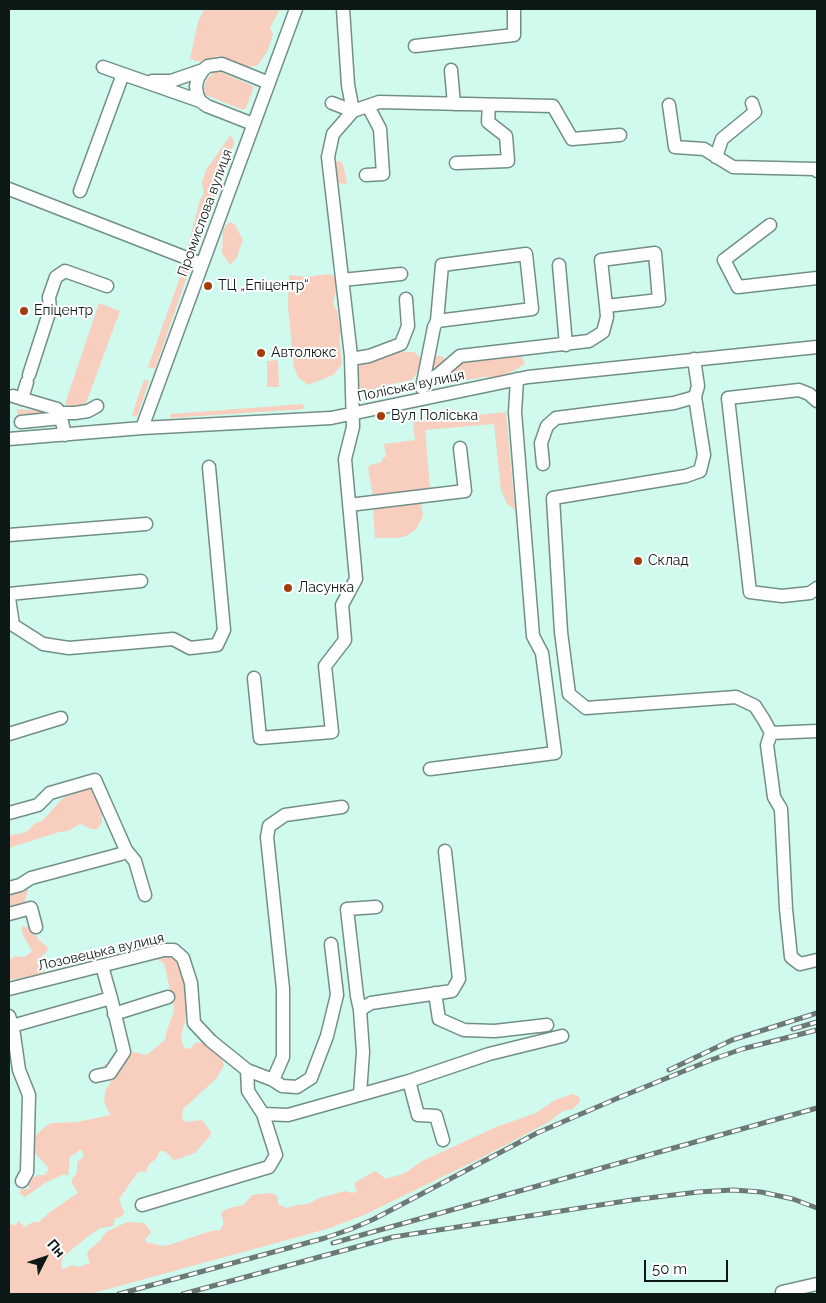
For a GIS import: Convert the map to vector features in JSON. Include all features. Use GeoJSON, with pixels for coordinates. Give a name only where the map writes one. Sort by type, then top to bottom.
{"type":"FeatureCollection","features":[{"type":"Feature","properties":{"kind":"street","name":"Промислова вулиця"},"geometry":{"type":"LineString","coordinates":[[142,428],[296,9]]}},
{"type":"Feature","properties":{"kind":"street"},"geometry":{"type":"LineString","coordinates":[[343,9],[348,85],[353,111]]}},
{"type":"Feature","properties":{"kind":"street"},"geometry":{"type":"LineString","coordinates":[[415,46],[514,35],[514,9]]}},
{"type":"Feature","properties":{"kind":"street"},"geometry":{"type":"LineString","coordinates":[[146,81],[171,81],[216,64],[222,64],[269,83]]}},
{"type":"Feature","properties":{"kind":"street"},"geometry":{"type":"LineString","coordinates":[[103,67],[200,101],[207,106],[254,124]]}},
{"type":"Feature","properties":{"kind":"street"},"geometry":{"type":"LineString","coordinates":[[200,101],[196,94],[196,86],[203,70]]}},
{"type":"Feature","properties":{"kind":"street"},"geometry":{"type":"LineString","coordinates":[[452,70],[454,104]]}},
{"type":"Feature","properties":{"kind":"street"},"geometry":{"type":"LineString","coordinates":[[80,191],[123,74]]}},
{"type":"Feature","properties":{"kind":"street"},"geometry":{"type":"LineString","coordinates":[[254,678],[260,738],[332,732],[325,666],[345,640],[342,605],[356,579],[345,459],[353,427],[354,413],[351,359],[328,157],[333,134],[353,111],[379,102],[553,106],[572,139],[620,135]]}},
{"type":"Feature","properties":{"kind":"street"},"geometry":{"type":"LineString","coordinates":[[332,103],[353,111]]}},
{"type":"Feature","properties":{"kind":"street"},"geometry":{"type":"LineString","coordinates":[[716,157],[722,139],[755,112],[752,103]]}},
{"type":"Feature","properties":{"kind":"street"},"geometry":{"type":"LineString","coordinates":[[456,163],[508,161],[506,136],[488,122],[488,105]]}},
{"type":"Feature","properties":{"kind":"street"},"geometry":{"type":"LineString","coordinates":[[669,105],[675,148],[704,149],[733,167],[815,169],[817,171]]}},
{"type":"Feature","properties":{"kind":"street"},"geometry":{"type":"LineString","coordinates":[[366,175],[383,174],[380,129],[368,106]]}},
{"type":"Feature","properties":{"kind":"street"},"geometry":{"type":"LineString","coordinates":[[9,189],[202,264]]}},
{"type":"Feature","properties":{"kind":"street"},"geometry":{"type":"LineString","coordinates":[[770,225],[724,260],[738,287],[817,278]]}},
{"type":"Feature","properties":{"kind":"street"},"geometry":{"type":"LineString","coordinates":[[423,383],[438,375],[460,356],[589,341],[603,332],[607,317],[601,260],[655,253],[659,300],[606,306]]}},
{"type":"Feature","properties":{"kind":"street"},"geometry":{"type":"LineString","coordinates":[[420,399],[437,321],[442,265],[526,254],[532,309],[437,321]]}},
{"type":"Feature","properties":{"kind":"street"},"geometry":{"type":"LineString","coordinates":[[559,265],[566,345]]}},
{"type":"Feature","properties":{"kind":"street"},"geometry":{"type":"LineString","coordinates":[[65,435],[61,416],[52,407],[18,398],[28,378],[50,310],[48,297],[56,277],[65,271],[107,286]]}},
{"type":"Feature","properties":{"kind":"street"},"geometry":{"type":"LineString","coordinates":[[342,280],[401,274]]}},
{"type":"Feature","properties":{"kind":"street"},"geometry":{"type":"LineString","coordinates":[[351,359],[369,356],[401,344],[408,326],[406,299]]}},
{"type":"Feature","properties":{"kind":"street","name":"Поліська вулиця"},"geometry":{"type":"LineString","coordinates":[[9,439],[142,428],[331,418],[517,379],[817,346]]}},
{"type":"Feature","properties":{"kind":"street"},"geometry":{"type":"LineString","coordinates":[[694,359],[698,386],[695,397],[704,455],[700,471],[686,476],[553,498],[561,632],[569,694],[586,708],[736,697],[755,706],[771,733],[767,745],[774,797],[781,810],[786,909],[791,958],[800,964],[817,960]]}},
{"type":"Feature","properties":{"kind":"street"},"geometry":{"type":"LineString","coordinates":[[430,769],[554,753],[542,653],[532,636],[515,412],[517,379]]}},
{"type":"Feature","properties":{"kind":"street"},"geometry":{"type":"LineString","coordinates":[[817,401],[809,394],[799,390],[728,398],[750,592],[782,596],[810,593],[817,588]]}},
{"type":"Feature","properties":{"kind":"street"},"geometry":{"type":"LineString","coordinates":[[543,464],[541,443],[547,426],[556,418],[674,403],[695,397]]}},
{"type":"Feature","properties":{"kind":"street"},"geometry":{"type":"LineString","coordinates":[[21,422],[88,411],[97,406]]}},
{"type":"Feature","properties":{"kind":"street"},"geometry":{"type":"LineString","coordinates":[[349,505],[465,491],[460,448]]}},
{"type":"Feature","properties":{"kind":"street"},"geometry":{"type":"LineString","coordinates":[[9,598],[11,628],[43,644],[69,648],[173,639],[190,648],[217,645],[224,630],[210,468]]}},
{"type":"Feature","properties":{"kind":"street"},"geometry":{"type":"LineString","coordinates":[[9,535],[146,524]]}},
{"type":"Feature","properties":{"kind":"street"},"geometry":{"type":"LineString","coordinates":[[9,594],[141,581]]}},
{"type":"Feature","properties":{"kind":"street"},"geometry":{"type":"LineString","coordinates":[[9,734],[61,718]]}},
{"type":"Feature","properties":{"kind":"street"},"geometry":{"type":"LineString","coordinates":[[771,733],[817,731]]}},
{"type":"Feature","properties":{"kind":"street"},"geometry":{"type":"LineString","coordinates":[[9,813],[38,805],[50,793],[95,780],[126,850],[135,861],[145,895]]}},
{"type":"Feature","properties":{"kind":"street"},"geometry":{"type":"LineString","coordinates":[[273,1080],[283,1056],[282,989],[267,837],[269,826],[285,815],[342,807]]}},
{"type":"Feature","properties":{"kind":"street"},"geometry":{"type":"LineString","coordinates":[[9,888],[20,885],[31,878],[121,854],[126,850]]}},
{"type":"Feature","properties":{"kind":"street"},"geometry":{"type":"LineString","coordinates":[[360,1010],[371,1004],[452,991],[459,978],[445,851]]}},
{"type":"Feature","properties":{"kind":"street"},"geometry":{"type":"LineString","coordinates":[[360,1094],[363,1052],[348,909],[376,907]]}},
{"type":"Feature","properties":{"kind":"street"},"geometry":{"type":"LineString","coordinates":[[9,914],[31,908],[36,928]]}},
{"type":"Feature","properties":{"kind":"street","name":"Лозовецька вулиця"},"geometry":{"type":"LineString","coordinates":[[9,989],[164,950],[174,950],[183,958],[191,983],[194,1023],[247,1070],[273,1080],[282,1086],[297,1087],[311,1078],[327,1036],[338,995],[331,944]]}},
{"type":"Feature","properties":{"kind":"street"},"geometry":{"type":"LineString","coordinates":[[96,1076],[110,1073],[124,1052],[102,966]]}},
{"type":"Feature","properties":{"kind":"street"},"geometry":{"type":"LineString","coordinates":[[435,993],[439,1019],[464,1030],[495,1031],[547,1024]]}},
{"type":"Feature","properties":{"kind":"street"},"geometry":{"type":"LineString","coordinates":[[114,1014],[168,997]]}},
{"type":"Feature","properties":{"kind":"street"},"geometry":{"type":"LineString","coordinates":[[22,1182],[27,1172],[29,1095],[19,1070],[10,1021],[111,998]]}},
{"type":"Feature","properties":{"kind":"street"},"geometry":{"type":"LineString","coordinates":[[263,1114],[288,1115],[409,1081],[489,1054],[562,1036]]}},
{"type":"Feature","properties":{"kind":"street"},"geometry":{"type":"LineString","coordinates":[[142,1205],[269,1167],[276,1155],[263,1114],[248,1091],[247,1070]]}},
{"type":"Feature","properties":{"kind":"street"},"geometry":{"type":"LineString","coordinates":[[409,1081],[418,1115],[436,1116],[443,1140]]}},
{"type":"Feature","properties":{"kind":"street"},"geometry":{"type":"LineString","coordinates":[[782,1292],[817,1284]]}},
{"type":"Feature","properties":{"kind":"shaded area"},"geometry":{"type":"Polygon","coordinates":[[[9,9],[817,9],[817,1294],[9,1294],[9,9]]]}},
{"type":"Feature","properties":{"kind":"shaded area"},"geometry":{"type":"Polygon","coordinates":[[[204,9],[280,9],[270,28],[273,34],[268,50],[258,65],[247,68],[226,63],[217,56],[204,63],[190,59],[198,22],[204,9]]]}},
{"type":"Feature","properties":{"kind":"shaded area"},"geometry":{"type":"Polygon","coordinates":[[[216,70],[253,86],[246,108],[243,110],[206,95],[204,89],[207,79],[216,70]]]}},
{"type":"Feature","properties":{"kind":"shaded area"},"geometry":{"type":"Polygon","coordinates":[[[230,136],[233,138],[234,144],[212,206],[193,250],[188,246],[200,200],[204,193],[202,183],[206,170],[230,136]]]}},
{"type":"Feature","properties":{"kind":"shaded area"},"geometry":{"type":"Polygon","coordinates":[[[339,161],[343,164],[347,184],[338,183],[333,163],[339,161]]]}},
{"type":"Feature","properties":{"kind":"shaded area"},"geometry":{"type":"Polygon","coordinates":[[[231,222],[235,225],[243,240],[236,259],[230,265],[222,253],[223,230],[231,222]]]}},
{"type":"Feature","properties":{"kind":"shaded area"},"geometry":{"type":"Polygon","coordinates":[[[184,266],[190,268],[155,369],[148,367],[184,266]]]}},
{"type":"Feature","properties":{"kind":"shaded area"},"geometry":{"type":"Polygon","coordinates":[[[328,274],[337,277],[341,289],[335,294],[333,304],[337,311],[341,331],[339,339],[342,364],[333,375],[308,385],[298,377],[294,367],[288,307],[289,275],[306,277],[328,274]]]}},
{"type":"Feature","properties":{"kind":"shaded area"},"geometry":{"type":"Polygon","coordinates":[[[99,303],[120,311],[85,406],[75,407],[65,404],[99,303]]]}},
{"type":"Feature","properties":{"kind":"shaded area"},"geometry":{"type":"Polygon","coordinates":[[[518,351],[525,364],[499,379],[485,377],[440,384],[436,381],[434,373],[428,369],[432,356],[442,356],[447,362],[518,351]]]}},
{"type":"Feature","properties":{"kind":"shaded area"},"geometry":{"type":"Polygon","coordinates":[[[414,352],[422,359],[419,369],[412,380],[381,386],[369,392],[360,388],[355,370],[363,363],[385,354],[414,352]]]}},
{"type":"Feature","properties":{"kind":"shaded area"},"geometry":{"type":"Polygon","coordinates":[[[278,360],[279,387],[267,387],[267,361],[278,360]]]}},
{"type":"Feature","properties":{"kind":"shaded area"},"geometry":{"type":"Polygon","coordinates":[[[144,380],[149,381],[137,417],[132,415],[144,380]]]}},
{"type":"Feature","properties":{"kind":"shaded area"},"geometry":{"type":"Polygon","coordinates":[[[303,404],[304,409],[170,418],[170,414],[303,404]]]}},
{"type":"Feature","properties":{"kind":"shaded area"},"geometry":{"type":"Polygon","coordinates":[[[17,409],[47,411],[52,414],[18,417],[17,409]]]}},
{"type":"Feature","properties":{"kind":"shaded area"},"geometry":{"type":"Polygon","coordinates":[[[506,412],[515,510],[507,504],[501,490],[494,424],[425,430],[430,488],[428,491],[373,497],[368,467],[372,464],[380,463],[386,457],[384,444],[415,440],[413,422],[506,412]]]}},
{"type":"Feature","properties":{"kind":"shaded area"},"geometry":{"type":"Polygon","coordinates":[[[421,503],[423,516],[415,530],[406,536],[397,538],[375,538],[373,508],[421,503]]]}},
{"type":"Feature","properties":{"kind":"shaded area"},"geometry":{"type":"Polygon","coordinates":[[[87,788],[92,789],[102,805],[102,823],[97,829],[91,829],[80,824],[68,831],[59,832],[9,848],[9,835],[28,831],[34,824],[42,821],[63,798],[87,788]]]}},
{"type":"Feature","properties":{"kind":"shaded area"},"geometry":{"type":"Polygon","coordinates":[[[26,884],[28,890],[24,904],[9,907],[9,888],[26,884]]]}},
{"type":"Feature","properties":{"kind":"shaded area"},"geometry":{"type":"Polygon","coordinates":[[[23,926],[31,928],[39,940],[47,947],[48,950],[36,962],[44,971],[39,975],[9,980],[9,961],[15,956],[25,957],[32,951],[23,935],[21,929],[23,926]]]}},
{"type":"Feature","properties":{"kind":"shaded area"},"geometry":{"type":"Polygon","coordinates":[[[157,950],[178,957],[189,991],[185,1022],[181,1035],[182,1044],[185,1048],[190,1049],[195,1043],[204,1042],[219,1053],[224,1065],[216,1079],[183,1109],[182,1118],[185,1122],[202,1120],[211,1132],[210,1136],[195,1153],[178,1159],[174,1160],[165,1151],[160,1151],[156,1159],[149,1164],[146,1172],[138,1172],[119,1199],[124,1213],[122,1216],[115,1218],[113,1226],[100,1228],[63,1257],[61,1263],[62,1270],[72,1265],[78,1267],[90,1263],[87,1254],[90,1249],[99,1242],[106,1232],[127,1222],[143,1223],[146,1225],[151,1231],[145,1239],[146,1242],[162,1246],[169,1245],[211,1231],[220,1230],[223,1225],[222,1212],[229,1208],[244,1205],[252,1195],[272,1193],[278,1197],[278,1204],[287,1208],[308,1204],[319,1198],[345,1191],[356,1192],[357,1190],[354,1186],[356,1182],[375,1171],[386,1179],[405,1173],[422,1161],[496,1127],[536,1113],[555,1100],[572,1094],[579,1096],[580,1101],[573,1109],[563,1111],[549,1122],[483,1157],[364,1215],[327,1229],[90,1294],[9,1294],[9,1224],[16,1225],[18,1221],[25,1227],[33,1222],[39,1222],[78,1193],[71,1182],[77,1172],[77,1162],[83,1157],[83,1151],[80,1150],[70,1157],[68,1176],[64,1174],[45,1183],[25,1197],[20,1194],[22,1189],[29,1189],[27,1183],[34,1177],[44,1175],[48,1171],[48,1167],[33,1151],[34,1139],[37,1134],[52,1123],[78,1122],[110,1115],[104,1101],[106,1089],[114,1077],[104,1064],[113,1064],[133,1052],[147,1055],[165,1040],[174,1007],[164,963],[154,958],[157,950]]]}},
{"type":"Feature","properties":{"kind":"railway"},"geometry":{"type":"LineString","coordinates":[[669,1070],[732,1040],[817,1013]]}},
{"type":"Feature","properties":{"kind":"railway"},"geometry":{"type":"LineString","coordinates":[[793,1029],[817,1022]]}},
{"type":"Feature","properties":{"kind":"railway"},"geometry":{"type":"LineString","coordinates":[[119,1294],[325,1238],[351,1229],[374,1219],[537,1133],[618,1098],[742,1049],[817,1030]]}},
{"type":"Feature","properties":{"kind":"railway"},"geometry":{"type":"LineString","coordinates":[[333,1243],[817,1108]]}},
{"type":"Feature","properties":{"kind":"railway"},"geometry":{"type":"LineString","coordinates":[[183,1294],[393,1237],[632,1200],[733,1190],[761,1192],[793,1199],[817,1208]]}},
{"type":"Feature","properties":{"kind":"place","name":"ТЦ „Епіцентр“"},"geometry":{"type":"Point","coordinates":[208,286]}},
{"type":"Feature","properties":{"kind":"place","name":"Епіцентр"},"geometry":{"type":"Point","coordinates":[24,311]}},
{"type":"Feature","properties":{"kind":"place","name":"Автолюкс"},"geometry":{"type":"Point","coordinates":[261,353]}},
{"type":"Feature","properties":{"kind":"place","name":"Вул Поліська"},"geometry":{"type":"Point","coordinates":[381,416]}},
{"type":"Feature","properties":{"kind":"place","name":"Склад"},"geometry":{"type":"Point","coordinates":[638,561]}},
{"type":"Feature","properties":{"kind":"place","name":"Ласунка"},"geometry":{"type":"Point","coordinates":[288,588]}}]}
